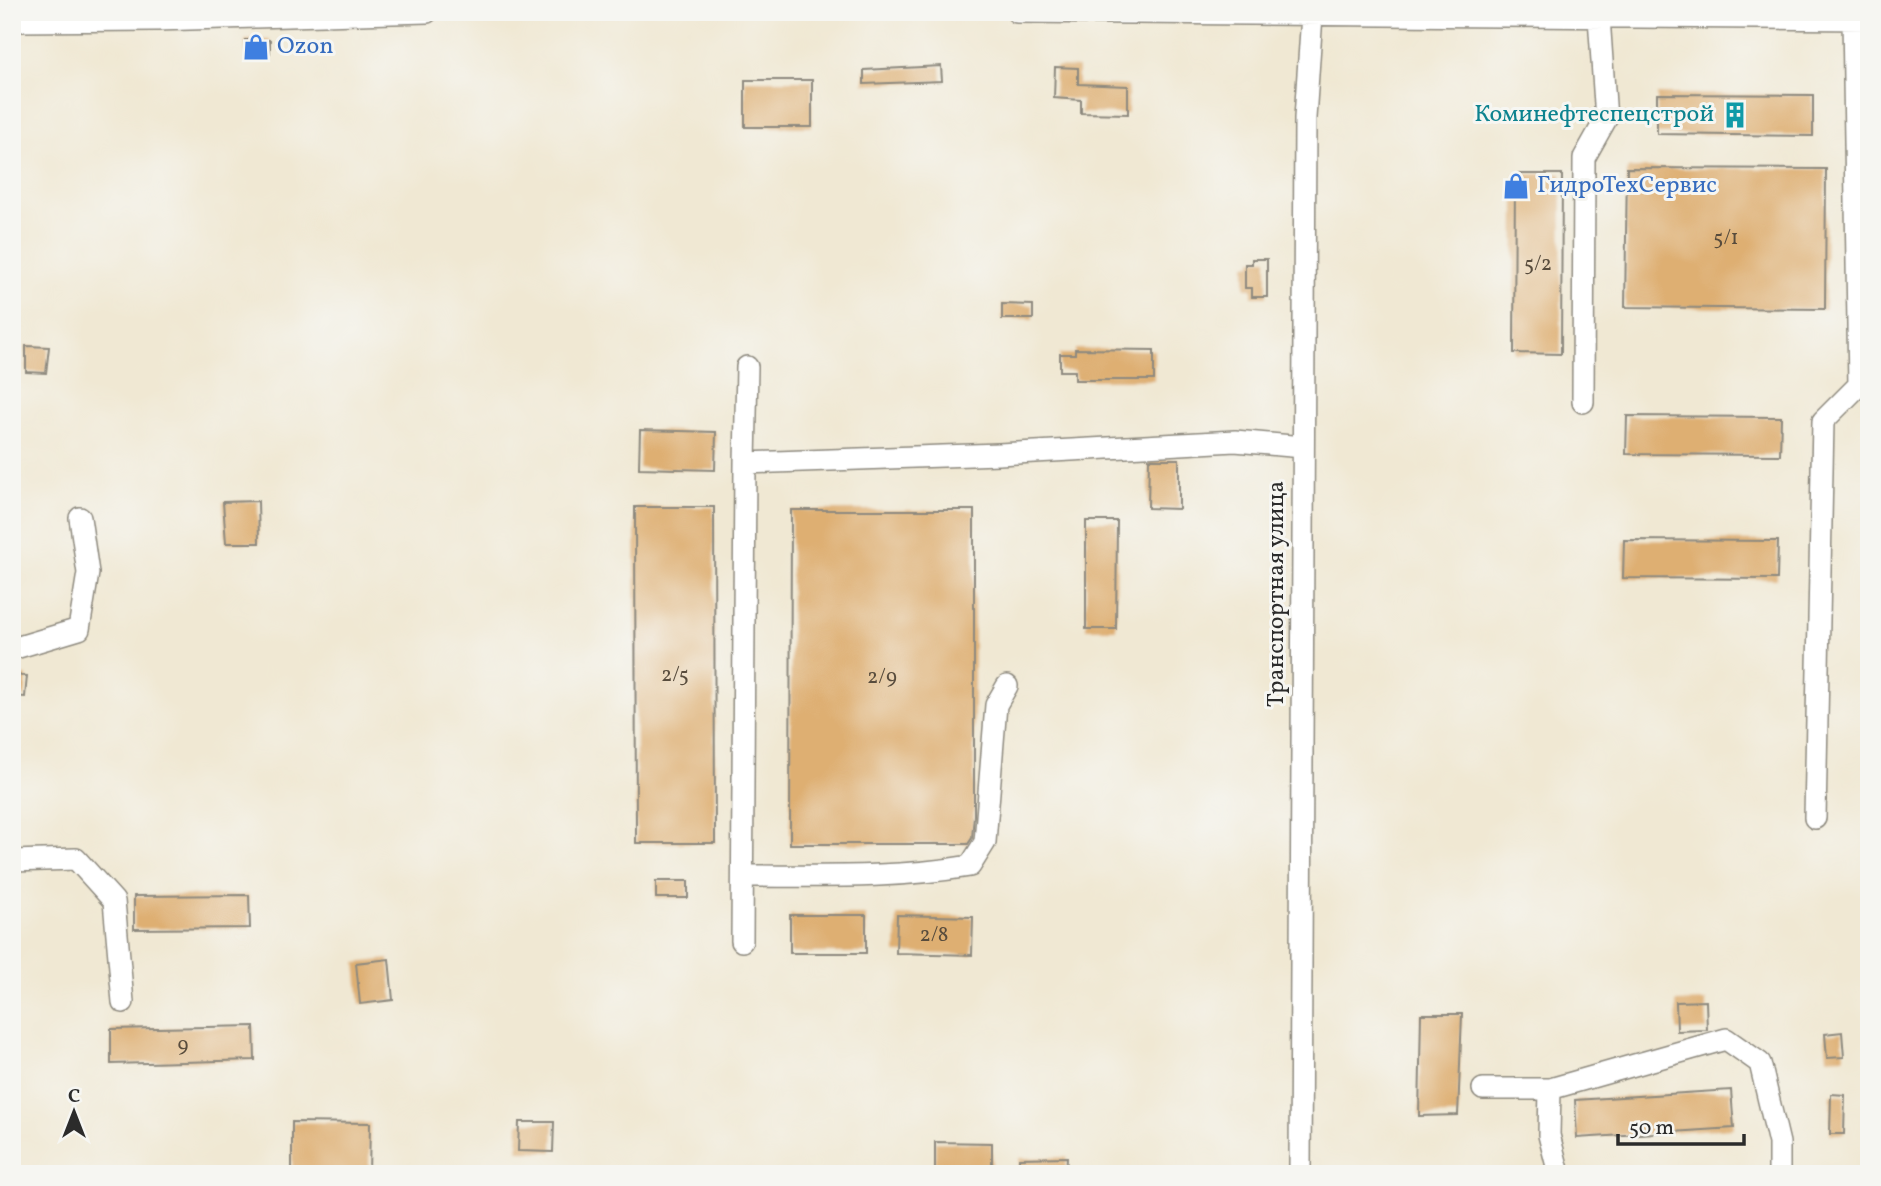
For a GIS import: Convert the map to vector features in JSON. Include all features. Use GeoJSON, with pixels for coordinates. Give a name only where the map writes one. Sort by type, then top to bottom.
{"type":"FeatureCollection","features":[{"type":"Feature","properties":{"kind":"street"},"geometry":{"type":"LineString","coordinates":[[12,21],[427,12]]}},
{"type":"Feature","properties":{"kind":"street"},"geometry":{"type":"LineString","coordinates":[[1017,12],[1861,19],[1859,385],[1823,421],[1815,818]]}},
{"type":"Feature","properties":{"kind":"street","name":"Транспортная улица"},"geometry":{"type":"LineString","coordinates":[[1300,1174],[1305,118],[1312,15]]}},
{"type":"Feature","properties":{"kind":"street"},"geometry":{"type":"LineString","coordinates":[[1583,402],[1584,158],[1606,120],[1599,17]]}},
{"type":"Feature","properties":{"kind":"street"},"geometry":{"type":"LineString","coordinates":[[742,942],[747,368]]}},
{"type":"Feature","properties":{"kind":"street"},"geometry":{"type":"LineString","coordinates":[[745,463],[999,454],[1235,441],[1303,447]]}},
{"type":"Feature","properties":{"kind":"street"},"geometry":{"type":"LineString","coordinates":[[12,649],[79,629],[88,573],[80,518]]}},
{"type":"Feature","properties":{"kind":"street"},"geometry":{"type":"LineString","coordinates":[[743,876],[875,877],[970,866],[985,842],[996,705],[1007,686]]}},
{"type":"Feature","properties":{"kind":"street"},"geometry":{"type":"LineString","coordinates":[[12,861],[76,859],[114,901],[123,1002]]}},
{"type":"Feature","properties":{"kind":"street"},"geometry":{"type":"LineString","coordinates":[[1483,1089],[1550,1089],[1726,1040],[1760,1063],[1779,1143],[1779,1174]]}},
{"type":"Feature","properties":{"kind":"street"},"geometry":{"type":"LineString","coordinates":[[1550,1089],[1549,1135],[1559,1174]]}},
{"type":"Feature","properties":{"kind":"building"},"geometry":{"type":"Polygon","coordinates":[[[245,40],[270,40],[270,53],[245,53],[245,40]]]}},
{"type":"Feature","properties":{"kind":"building"},"geometry":{"type":"Polygon","coordinates":[[[941,66],[942,81],[864,84],[864,70],[941,66]]]}},
{"type":"Feature","properties":{"kind":"building"},"geometry":{"type":"Polygon","coordinates":[[[1055,67],[1078,68],[1078,84],[1128,86],[1128,114],[1081,113],[1081,100],[1054,98],[1055,67]]]}},
{"type":"Feature","properties":{"kind":"building"},"geometry":{"type":"Polygon","coordinates":[[[745,80],[812,80],[812,127],[745,127],[745,80]]]}},
{"type":"Feature","properties":{"kind":"building","name":"Коминефтеспецстрой"},"geometry":{"type":"Polygon","coordinates":[[[1657,94],[1813,95],[1813,136],[1657,134],[1657,94]]]}},
{"type":"Feature","properties":{"kind":"building"},"geometry":{"type":"Polygon","coordinates":[[[1627,168],[1826,169],[1825,309],[1625,307],[1627,168]]]}},
{"type":"Feature","properties":{"kind":"building"},"geometry":{"type":"Polygon","coordinates":[[[1515,174],[1562,174],[1561,354],[1514,353],[1515,174]]]}},
{"type":"Feature","properties":{"kind":"building"},"geometry":{"type":"Polygon","coordinates":[[[1252,259],[1267,259],[1267,297],[1252,297],[1252,288],[1245,288],[1245,264],[1252,264],[1252,259]]]}},
{"type":"Feature","properties":{"kind":"building"},"geometry":{"type":"Polygon","coordinates":[[[1002,304],[1033,305],[1033,319],[1002,319],[1002,304]]]}},
{"type":"Feature","properties":{"kind":"building"},"geometry":{"type":"Polygon","coordinates":[[[26,346],[49,347],[46,373],[26,372],[26,346]]]}},
{"type":"Feature","properties":{"kind":"building"},"geometry":{"type":"Polygon","coordinates":[[[1075,349],[1154,350],[1154,380],[1075,380],[1075,371],[1060,371],[1060,354],[1075,354],[1075,349]]]}},
{"type":"Feature","properties":{"kind":"building"},"geometry":{"type":"Polygon","coordinates":[[[1627,416],[1781,417],[1780,455],[1626,454],[1627,416]]]}},
{"type":"Feature","properties":{"kind":"building"},"geometry":{"type":"Polygon","coordinates":[[[640,430],[716,432],[715,470],[639,468],[640,430]]]}},
{"type":"Feature","properties":{"kind":"building"},"geometry":{"type":"Polygon","coordinates":[[[1149,459],[1179,459],[1179,509],[1148,508],[1149,459]]]}},
{"type":"Feature","properties":{"kind":"building"},"geometry":{"type":"Polygon","coordinates":[[[258,501],[259,543],[226,543],[223,502],[258,501]]]}},
{"type":"Feature","properties":{"kind":"building"},"geometry":{"type":"Polygon","coordinates":[[[635,507],[714,507],[715,843],[636,843],[635,507]]]}},
{"type":"Feature","properties":{"kind":"building"},"geometry":{"type":"Polygon","coordinates":[[[791,510],[974,510],[974,815],[972,838],[968,844],[790,844],[791,510]]]}},
{"type":"Feature","properties":{"kind":"building"},"geometry":{"type":"Polygon","coordinates":[[[1086,521],[1117,521],[1116,629],[1086,629],[1086,521]]]}},
{"type":"Feature","properties":{"kind":"building"},"geometry":{"type":"Polygon","coordinates":[[[1624,540],[1778,541],[1777,579],[1623,578],[1624,540]]]}},
{"type":"Feature","properties":{"kind":"building"},"geometry":{"type":"Polygon","coordinates":[[[12,675],[27,676],[25,697],[12,696],[12,675]]]}},
{"type":"Feature","properties":{"kind":"building"},"geometry":{"type":"Polygon","coordinates":[[[656,881],[688,881],[688,898],[656,898],[656,881]]]}},
{"type":"Feature","properties":{"kind":"building"},"geometry":{"type":"Polygon","coordinates":[[[249,895],[250,928],[134,929],[134,896],[249,895]]]}},
{"type":"Feature","properties":{"kind":"building"},"geometry":{"type":"Polygon","coordinates":[[[790,915],[866,915],[866,953],[790,953],[790,915]]]}},
{"type":"Feature","properties":{"kind":"building"},"geometry":{"type":"Polygon","coordinates":[[[897,915],[973,917],[972,955],[896,953],[897,915]]]}},
{"type":"Feature","properties":{"kind":"building"},"geometry":{"type":"Polygon","coordinates":[[[389,959],[393,1000],[360,1004],[356,963],[389,959]]]}},
{"type":"Feature","properties":{"kind":"building"},"geometry":{"type":"Polygon","coordinates":[[[1706,1001],[1707,1030],[1677,1031],[1676,1002],[1706,1001]]]}},
{"type":"Feature","properties":{"kind":"building"},"geometry":{"type":"Polygon","coordinates":[[[1421,1014],[1462,1014],[1458,1115],[1419,1116],[1421,1014]]]}},
{"type":"Feature","properties":{"kind":"building"},"geometry":{"type":"Polygon","coordinates":[[[254,1026],[255,1060],[111,1064],[111,1029],[254,1026]]]}},
{"type":"Feature","properties":{"kind":"building"},"geometry":{"type":"Polygon","coordinates":[[[1842,1032],[1844,1057],[1827,1058],[1825,1034],[1842,1032]]]}},
{"type":"Feature","properties":{"kind":"building"},"geometry":{"type":"Polygon","coordinates":[[[1731,1090],[1734,1128],[1577,1138],[1575,1100],[1731,1090]]]}},
{"type":"Feature","properties":{"kind":"building"},"geometry":{"type":"Polygon","coordinates":[[[1831,1094],[1845,1095],[1844,1134],[1830,1134],[1831,1094]]]}},
{"type":"Feature","properties":{"kind":"building"},"geometry":{"type":"Polygon","coordinates":[[[292,1122],[370,1123],[369,1174],[292,1174],[292,1122]]]}},
{"type":"Feature","properties":{"kind":"building"},"geometry":{"type":"Polygon","coordinates":[[[519,1122],[554,1122],[553,1152],[518,1151],[519,1122]]]}},
{"type":"Feature","properties":{"kind":"building"},"geometry":{"type":"Polygon","coordinates":[[[935,1142],[992,1143],[992,1174],[935,1174],[935,1142]]]}},
{"type":"Feature","properties":{"kind":"building"},"geometry":{"type":"Polygon","coordinates":[[[1067,1157],[1066,1174],[1019,1174],[1019,1158],[1067,1157]]]}},
{"type":"Feature","properties":{"kind":"place","name":"Ozon"},"geometry":{"type":"Point","coordinates":[256,47]}},
{"type":"Feature","properties":{"kind":"place","name":"Коминефтеспецстрой"},"geometry":{"type":"Point","coordinates":[1735,115]}},
{"type":"Feature","properties":{"kind":"place","name":"ГидроТехСервис"},"geometry":{"type":"Point","coordinates":[1516,186]}}]}
